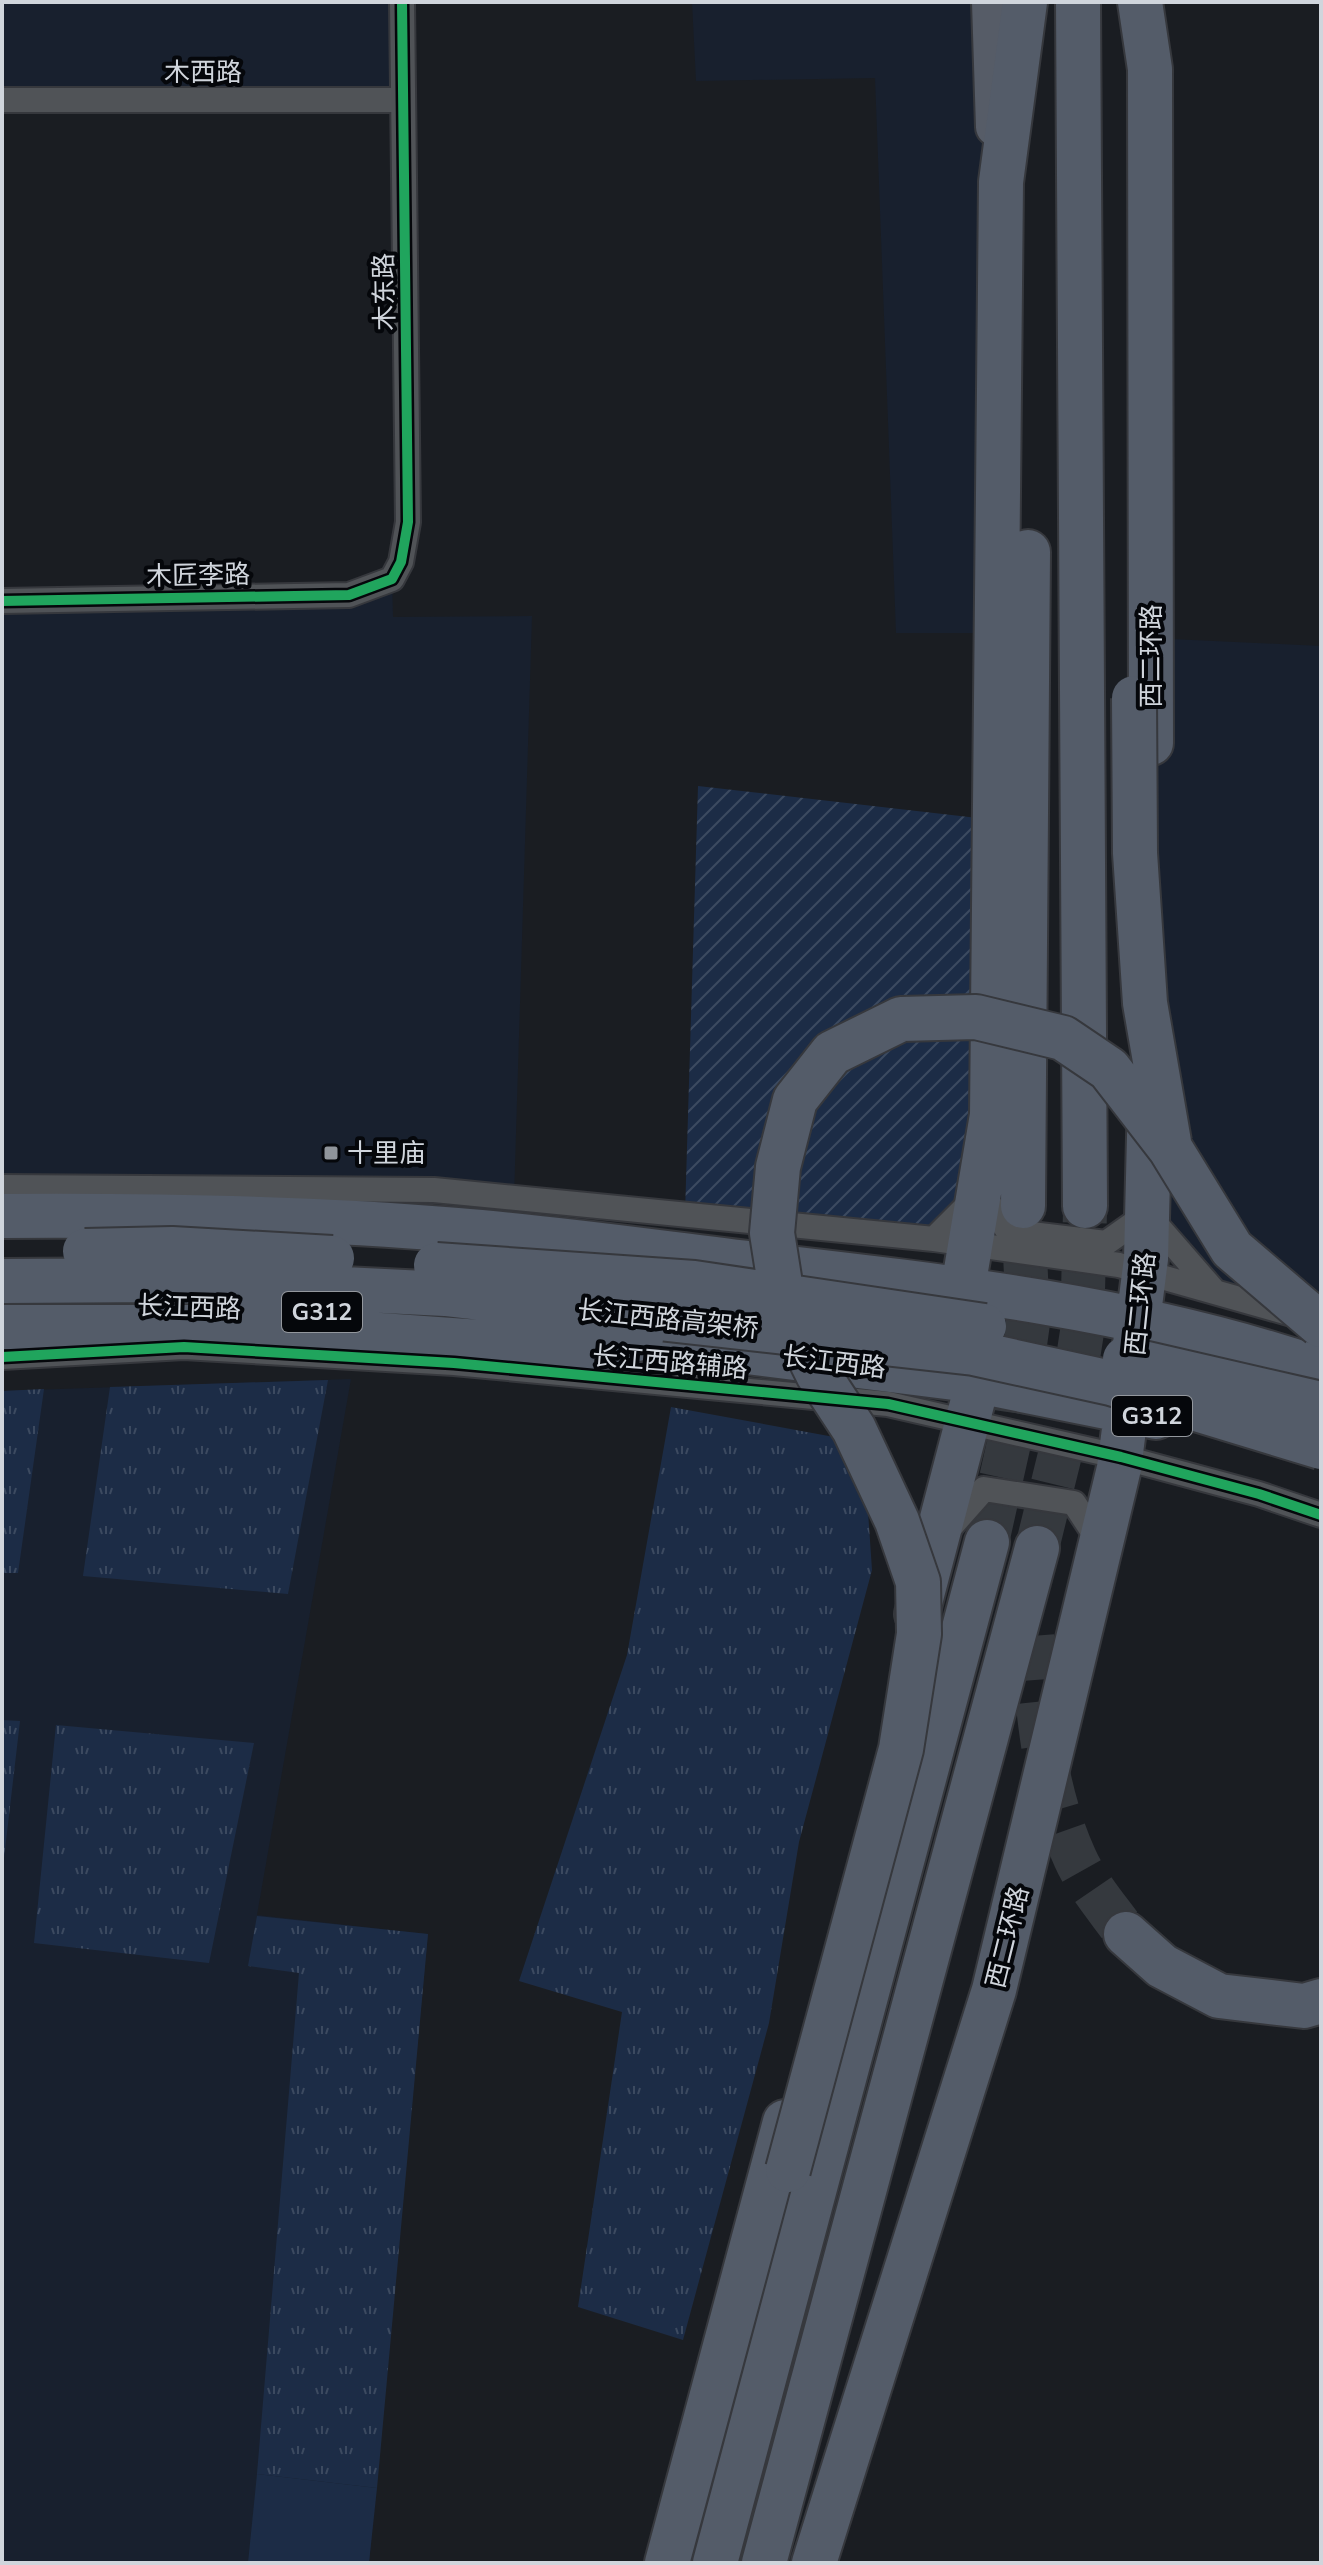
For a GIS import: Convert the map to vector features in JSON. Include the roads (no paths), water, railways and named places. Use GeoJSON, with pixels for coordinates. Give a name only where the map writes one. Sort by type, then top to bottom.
{"type":"FeatureCollection","features":[{"type":"Feature","properties":{"kind":"highway"},"geometry":{"type":"LineString","coordinates":[[667,2563],[974,1402],[963,1288],[953,1242],[981,1192],[992,1115],[1001,182],[1025,2]]}},
{"type":"Feature","properties":{"kind":"highway"},"geometry":{"type":"LineString","coordinates":[[1023,1206],[1032,2]]}},
{"type":"Feature","properties":{"kind":"highway"},"geometry":{"type":"LineString","coordinates":[[1078,2],[1085,1206]]}},
{"type":"Feature","properties":{"kind":"highway"},"geometry":{"type":"LineString","coordinates":[[1114,2],[1121,66],[1124,441],[1134,698],[1135,853],[1145,1003],[1170,1148]]}},
{"type":"Feature","properties":{"kind":"highway","name":"西二环路"},"geometry":{"type":"LineString","coordinates":[[814,2563],[994,1990],[1101,1544],[1129,1410],[1144,1272],[1153,971],[1150,69],[1140,2]]}},
{"type":"Feature","properties":{"kind":"highway"},"geometry":{"type":"LineString","coordinates":[[683,2563],[693,2510],[901,1749],[919,1634],[918,1582],[897,1521],[854,1429],[818,1374],[783,1303],[772,1233],[778,1167],[795,1100],[832,1053],[901,1019],[976,1017],[1063,1038],[1109,1069],[1170,1148],[1232,1249],[1321,1325]]}},
{"type":"Feature","properties":{"kind":"highway"},"geometry":{"type":"LineString","coordinates":[[2,1200],[194,1199],[445,1212],[630,1250]]}},
{"type":"Feature","properties":{"kind":"highway"},"geometry":{"type":"LineString","coordinates":[[2,1216],[167,1215],[457,1230],[963,1288],[1138,1323],[1284,1357],[1321,1370]]}},
{"type":"Feature","properties":{"kind":"highway","name":"长江西路高架桥"},"geometry":{"type":"LineString","coordinates":[[2,1253],[172,1249],[694,1283],[976,1324],[1321,1404]]}},
{"type":"Feature","properties":{"kind":"highway","name":"长江西路高架桥"},"geometry":{"type":"LineString","coordinates":[[2,1281],[161,1280],[445,1294],[974,1353],[1111,1383],[1311,1446]]}},
{"type":"Feature","properties":{"kind":"highway","name":"长江西路"},"geometry":{"type":"LineString","coordinates":[[2,1308],[150,1305],[452,1317],[641,1338],[974,1402],[1129,1410],[1265,1447],[1321,1468]]}},
{"type":"Feature","properties":{"kind":"highway"},"geometry":{"type":"LineString","coordinates":[[2,1327],[266,1327],[594,1350],[641,1338]]}},
{"type":"Feature","properties":{"kind":"highway"},"geometry":{"type":"LineString","coordinates":[[715,2563],[987,1542]]}},
{"type":"Feature","properties":{"kind":"highway"},"geometry":{"type":"LineString","coordinates":[[764,2563],[1033,1562],[1032,1636]]}},
{"type":"Feature","properties":{"kind":"highway"},"geometry":{"type":"LineString","coordinates":[[1126,1934],[1162,1966],[1219,1996],[1304,2006],[1321,2001]]}},
{"type":"Feature","properties":{"kind":"main road"},"geometry":{"type":"LineString","coordinates":[[991,2],[993,101],[1001,182]]}},
{"type":"Feature","properties":{"kind":"street","name":"木东路"},"geometry":{"type":"LineString","coordinates":[[392,579],[401,562],[408,522],[402,2]]}},
{"type":"Feature","properties":{"kind":"street","name":"木西路"},"geometry":{"type":"LineString","coordinates":[[2,100],[403,100]]}},
{"type":"Feature","properties":{"kind":"street","name":"木匠李路"},"geometry":{"type":"LineString","coordinates":[[2,601],[349,595],[392,579]]}},
{"type":"Feature","properties":{"kind":"street"},"geometry":{"type":"LineString","coordinates":[[2,1187],[434,1190],[953,1242],[1144,1272],[1321,1325]]}},
{"type":"Feature","properties":{"kind":"street"},"geometry":{"type":"LineString","coordinates":[[981,1192],[1008,1231],[1106,1243],[1147,1214],[1215,1291]]}},
{"type":"Feature","properties":{"kind":"street","name":"长江西路辅路"},"geometry":{"type":"LineString","coordinates":[[2,1357],[184,1347],[454,1363],[888,1404],[974,1402],[1121,1457],[1259,1494],[1321,1515]]}},
{"type":"Feature","properties":{"kind":"street"},"geometry":{"type":"LineString","coordinates":[[937,1542],[984,1489],[1074,1503],[1101,1544]]}},
{"type":"Feature","properties":{"kind":"tunnel"},"geometry":{"type":"LineString","coordinates":[[987,1542],[1015,1416],[1028,1323],[1023,1206]]}},
{"type":"Feature","properties":{"kind":"tunnel"},"geometry":{"type":"LineString","coordinates":[[1037,1548],[1068,1422],[1082,1332],[1085,1211]]}},
{"type":"Feature","properties":{"kind":"tunnel"},"geometry":{"type":"LineString","coordinates":[[1032,1636],[1044,1749],[1064,1831],[1092,1888],[1126,1934]]}},
{"type":"Feature","properties":{"kind":"place","name":"十里庙"},"geometry":{"type":"Point","coordinates":[331,1153]}}]}
